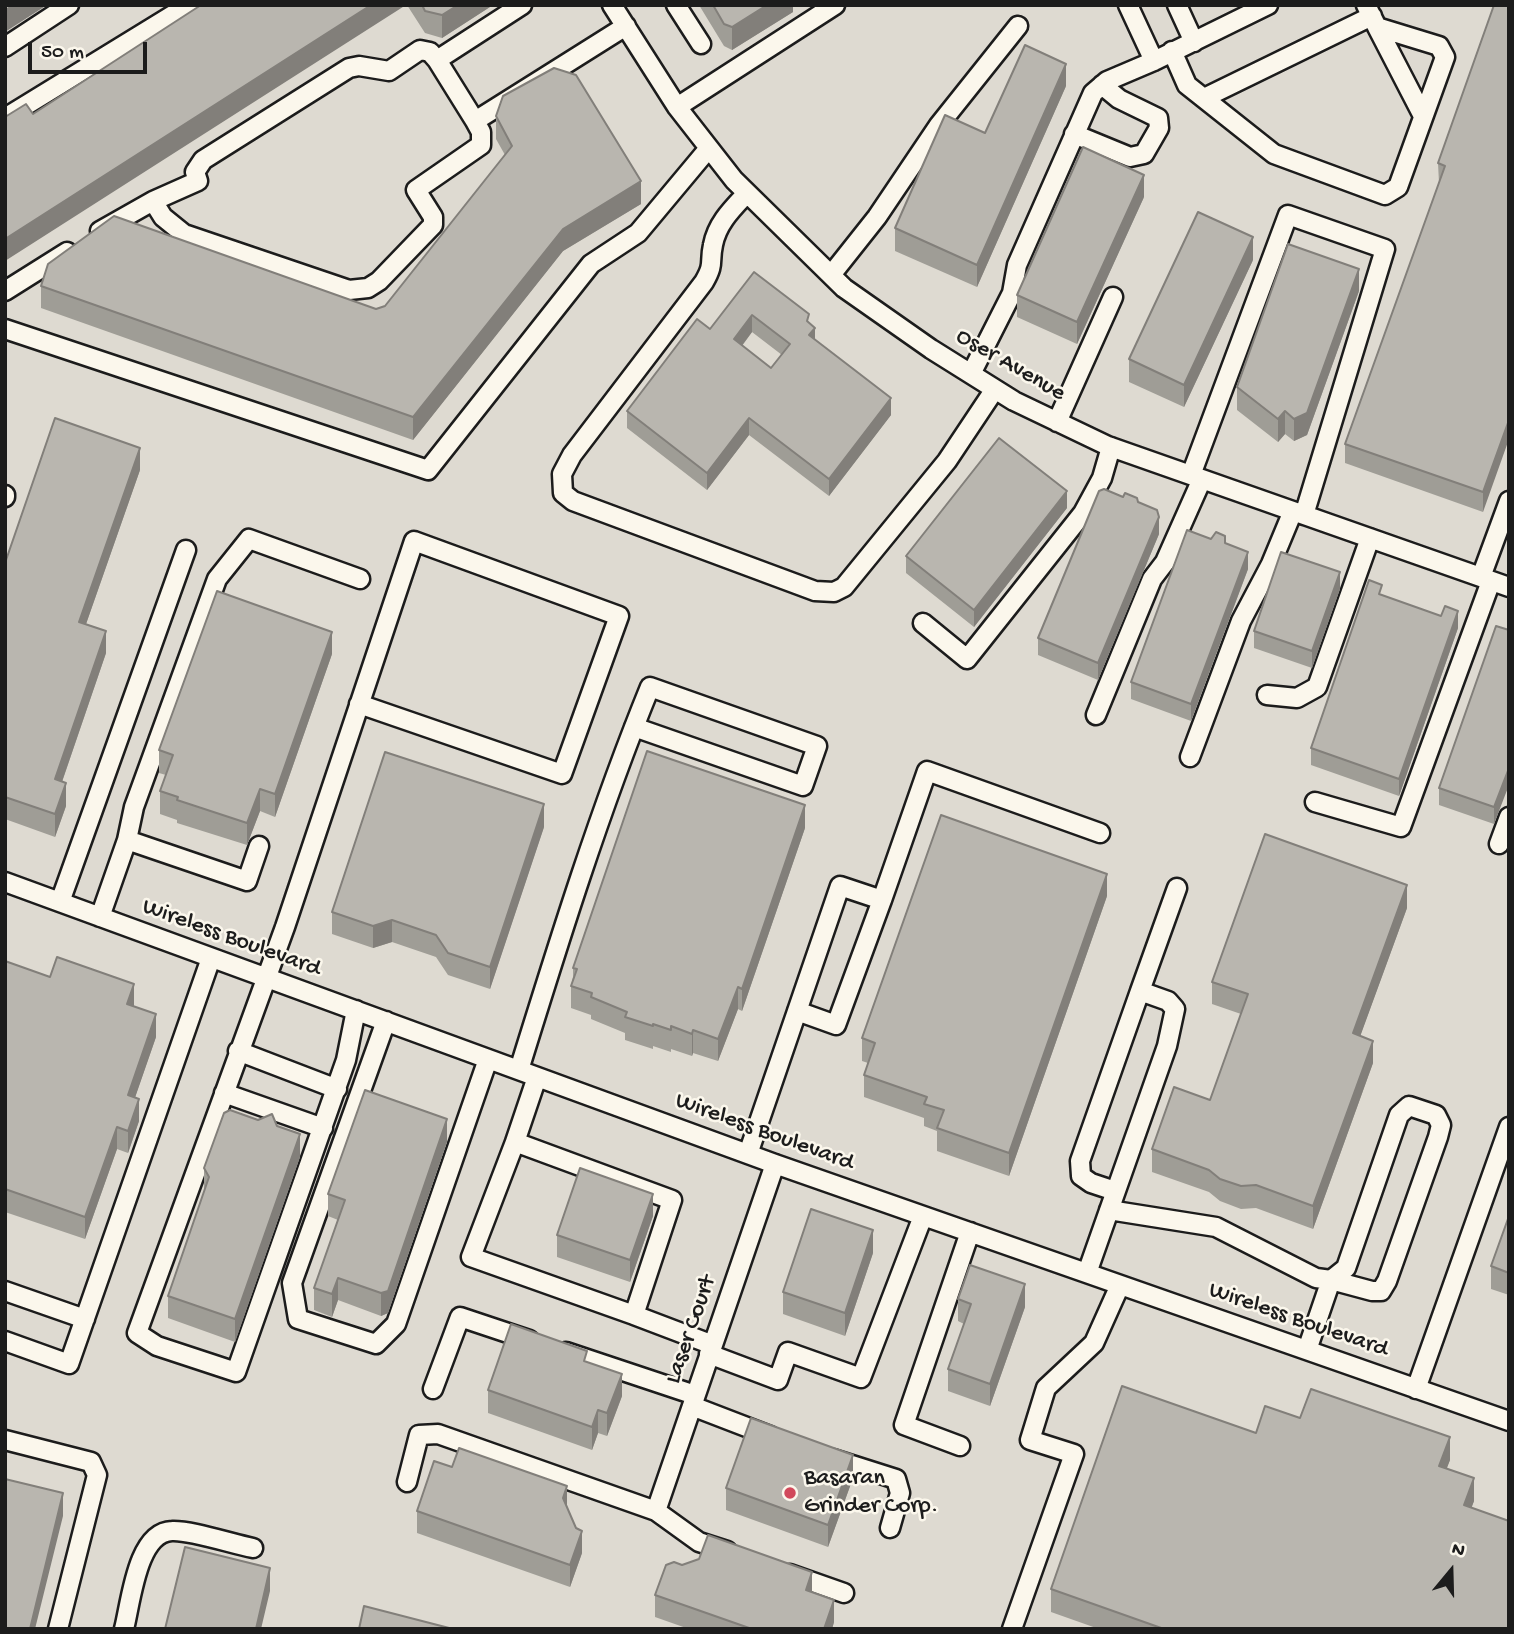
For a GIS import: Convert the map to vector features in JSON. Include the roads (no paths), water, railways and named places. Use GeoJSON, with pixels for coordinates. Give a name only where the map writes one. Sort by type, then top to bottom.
{"type":"FeatureCollection","features":[{"type":"Feature","properties":{"kind":"street"},"geometry":{"type":"LineString","coordinates":[[5,47],[69,5]]}},
{"type":"Feature","properties":{"kind":"street"},"geometry":{"type":"LineString","coordinates":[[5,118],[189,5]]}},
{"type":"Feature","properties":{"kind":"street"},"geometry":{"type":"LineString","coordinates":[[437,60],[522,5]]}},
{"type":"Feature","properties":{"kind":"street","name":"Oser Avenue"},"geometry":{"type":"LineString","coordinates":[[612,5],[677,107],[747,193],[844,288],[971,374],[1057,422],[1111,447],[1509,587]]}},
{"type":"Feature","properties":{"kind":"street"},"geometry":{"type":"LineString","coordinates":[[676,5],[701,44]]}},
{"type":"Feature","properties":{"kind":"street"},"geometry":{"type":"LineString","coordinates":[[1128,5],[1154,61]]}},
{"type":"Feature","properties":{"kind":"street"},"geometry":{"type":"LineString","coordinates":[[1177,5],[1194,42]]}},
{"type":"Feature","properties":{"kind":"street"},"geometry":{"type":"LineString","coordinates":[[971,374],[1012,293],[1017,265],[1093,93],[1102,85],[1268,5]]}},
{"type":"Feature","properties":{"kind":"street"},"geometry":{"type":"LineString","coordinates":[[677,107],[827,7]]}},
{"type":"Feature","properties":{"kind":"street"},"geometry":{"type":"LineString","coordinates":[[1172,51],[1187,85],[1274,154],[1385,195],[1398,187],[1422,114],[1445,57],[1439,46],[1372,16]]}},
{"type":"Feature","properties":{"kind":"street"},"geometry":{"type":"LineString","coordinates":[[1204,98],[1372,16]]}},
{"type":"Feature","properties":{"kind":"street"},"geometry":{"type":"LineString","coordinates":[[1372,16],[1422,114]]}},
{"type":"Feature","properties":{"kind":"street"},"geometry":{"type":"LineString","coordinates":[[475,121],[626,26]]}},
{"type":"Feature","properties":{"kind":"street"},"geometry":{"type":"LineString","coordinates":[[831,275],[877,217],[939,125],[1018,26]]}},
{"type":"Feature","properties":{"kind":"street"},"geometry":{"type":"LineString","coordinates":[[5,291],[137,208],[198,181],[195,172],[203,160],[349,68],[359,66],[388,71],[420,50],[430,52],[481,132],[481,145],[416,190],[433,217],[433,225],[368,288],[349,290],[184,234],[163,217],[153,201]]}},
{"type":"Feature","properties":{"kind":"street"},"geometry":{"type":"LineString","coordinates":[[1074,134],[1130,157],[1144,154],[1154,140],[1158,118],[1119,99],[1102,85]]}},
{"type":"Feature","properties":{"kind":"street"},"geometry":{"type":"LineString","coordinates":[[5,329],[428,470],[591,264],[638,233],[709,148]]}},
{"type":"Feature","properties":{"kind":"street"},"geometry":{"type":"LineString","coordinates":[[747,193],[723,218],[713,245],[713,267],[704,282],[572,454],[562,474],[563,492],[573,501],[815,591],[834,592],[844,587],[947,461],[995,389]]}},
{"type":"Feature","properties":{"kind":"street"},"geometry":{"type":"LineString","coordinates":[[1096,715],[1152,579],[1173,545],[1287,215],[1385,249],[1298,513],[1241,621],[1190,757]]}},
{"type":"Feature","properties":{"kind":"street"},"geometry":{"type":"LineString","coordinates":[[1057,422],[1113,297]]}},
{"type":"Feature","properties":{"kind":"street"},"geometry":{"type":"LineString","coordinates":[[923,623],[967,659],[1083,513],[1102,478],[1111,447]]}},
{"type":"Feature","properties":{"kind":"street"},"geometry":{"type":"LineString","coordinates":[[1315,802],[1401,827],[1486,579],[1507,508]]}},
{"type":"Feature","properties":{"kind":"street"},"geometry":{"type":"LineString","coordinates":[[1266,695],[1297,698],[1317,687],[1354,590],[1370,538]]}},
{"type":"Feature","properties":{"kind":"street"},"geometry":{"type":"LineString","coordinates":[[100,917],[127,840],[134,807],[217,579],[249,539],[360,579]]}},
{"type":"Feature","properties":{"kind":"street"},"geometry":{"type":"LineString","coordinates":[[356,1010],[337,1089],[236,1373],[157,1346],[137,1333],[264,977],[285,927],[359,704],[414,541],[619,616],[562,774],[359,704]]}},
{"type":"Feature","properties":{"kind":"street"},"geometry":{"type":"LineString","coordinates":[[60,902],[186,550]]}},
{"type":"Feature","properties":{"kind":"street"},"geometry":{"type":"LineString","coordinates":[[519,1070],[562,932],[634,727],[650,687],[817,746],[803,786],[634,727]]}},
{"type":"Feature","properties":{"kind":"street"},"geometry":{"type":"LineString","coordinates":[[797,1011],[836,1025],[927,771],[1100,833]]}},
{"type":"Feature","properties":{"kind":"street"},"geometry":{"type":"LineString","coordinates":[[1499,844],[1509,817]]}},
{"type":"Feature","properties":{"kind":"street"},"geometry":{"type":"LineString","coordinates":[[127,840],[247,881],[259,846]]}},
{"type":"Feature","properties":{"kind":"street","name":"Wireless Boulevard"},"geometry":{"type":"LineString","coordinates":[[5,882],[747,1154],[1509,1421]]}},
{"type":"Feature","properties":{"kind":"street"},"geometry":{"type":"LineString","coordinates":[[747,1154],[840,886],[882,900]]}},
{"type":"Feature","properties":{"kind":"street"},"geometry":{"type":"LineString","coordinates":[[1115,1191],[1091,1183],[1081,1175],[1080,1161],[1177,888]]}},
{"type":"Feature","properties":{"kind":"street"},"geometry":{"type":"LineString","coordinates":[[5,1341],[69,1364],[211,958]]}},
{"type":"Feature","properties":{"kind":"street"},"geometry":{"type":"LineString","coordinates":[[1087,1273],[1167,1046],[1175,1009],[1168,1001],[1140,991]]}},
{"type":"Feature","properties":{"kind":"street"},"geometry":{"type":"LineString","coordinates":[[386,1021],[292,1283],[298,1319],[376,1345],[396,1324],[488,1059]]}},
{"type":"Feature","properties":{"kind":"street"},"geometry":{"type":"LineString","coordinates":[[238,1051],[337,1089]]}},
{"type":"Feature","properties":{"kind":"street"},"geometry":{"type":"LineString","coordinates":[[537,1077],[471,1257],[634,1315],[778,1380],[788,1352],[861,1378],[923,1216]]}},
{"type":"Feature","properties":{"kind":"street"},"geometry":{"type":"LineString","coordinates":[[224,1093],[323,1128]]}},
{"type":"Feature","properties":{"kind":"street"},"geometry":{"type":"LineString","coordinates":[[1108,1210],[1216,1227],[1316,1278],[1331,1280],[1372,1291],[1381,1290],[1438,1137],[1441,1125],[1436,1115],[1409,1106],[1399,1115],[1346,1268],[1331,1280],[1307,1350]]}},
{"type":"Feature","properties":{"kind":"street"},"geometry":{"type":"LineString","coordinates":[[1416,1389],[1509,1127]]}},
{"type":"Feature","properties":{"kind":"street"},"geometry":{"type":"LineString","coordinates":[[515,1142],[671,1200],[634,1315]]}},
{"type":"Feature","properties":{"kind":"street","name":"Laser Court"},"geometry":{"type":"LineString","coordinates":[[656,1511],[775,1164]]}},
{"type":"Feature","properties":{"kind":"street"},"geometry":{"type":"LineString","coordinates":[[960,1446],[904,1425],[970,1232]]}},
{"type":"Feature","properties":{"kind":"street"},"geometry":{"type":"LineString","coordinates":[[1012,1629],[1074,1454],[1030,1440],[1035,1415],[1046,1388],[1094,1343],[1120,1285]]}},
{"type":"Feature","properties":{"kind":"street"},"geometry":{"type":"LineString","coordinates":[[5,1291],[85,1319]]}},
{"type":"Feature","properties":{"kind":"street"},"geometry":{"type":"LineString","coordinates":[[433,1389],[460,1317],[694,1400],[787,1442]]}},
{"type":"Feature","properties":{"kind":"street"},"geometry":{"type":"LineString","coordinates":[[407,1482],[419,1435],[438,1434],[656,1511],[699,1542],[748,1559]]}},
{"type":"Feature","properties":{"kind":"street"},"geometry":{"type":"LineString","coordinates":[[5,1440],[91,1462],[97,1475],[58,1629]]}},
{"type":"Feature","properties":{"kind":"street"},"geometry":{"type":"LineString","coordinates":[[811,1451],[896,1479],[900,1493],[890,1528]]}},
{"type":"Feature","properties":{"kind":"street"},"geometry":{"type":"LineString","coordinates":[[124,1629],[144,1551],[153,1539],[171,1531],[253,1548]]}},
{"type":"Feature","properties":{"kind":"street"},"geometry":{"type":"LineString","coordinates":[[772,1567],[844,1593]]}},
{"type":"Feature","properties":{"kind":"place","name":"Basaran Grinder Corp."},"geometry":{"type":"Point","coordinates":[790,1493]}}]}
